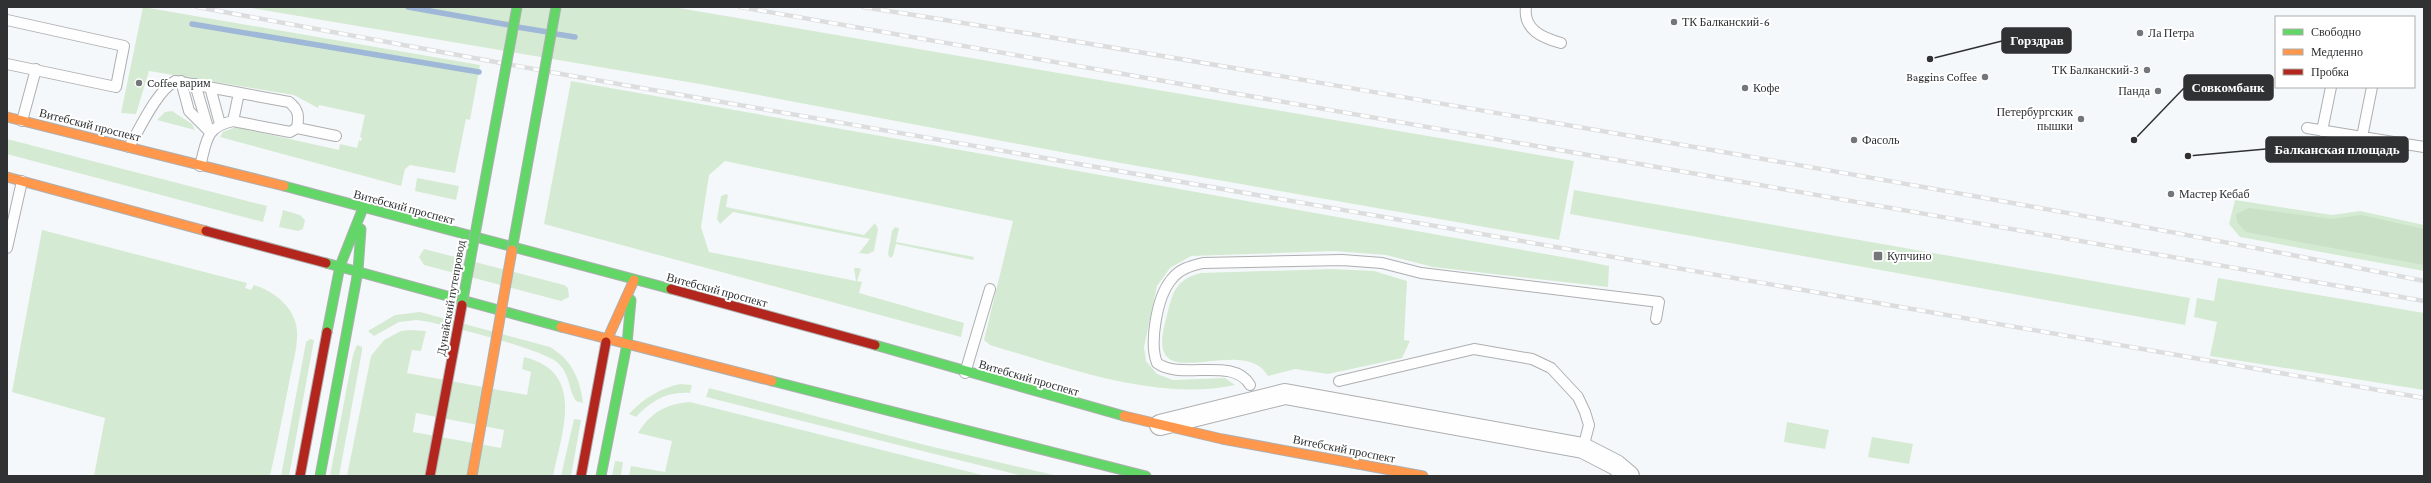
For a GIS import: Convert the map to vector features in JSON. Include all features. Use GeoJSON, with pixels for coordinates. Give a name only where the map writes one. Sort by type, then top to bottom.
{"type":"FeatureCollection","features":[{"type":"Feature","properties":{"kind":"main road","name":"Дунайский путепровод"},"geometry":{"type":"LineString","coordinates":[[430,476],[517,7]]}},
{"type":"Feature","properties":{"kind":"main road"},"geometry":{"type":"LineString","coordinates":[[472,476],[556,7]]}},
{"type":"Feature","properties":{"kind":"main road","name":"Витебский проспект"},"geometry":{"type":"LineString","coordinates":[[7,118],[129,146],[634,280],[870,344],[965,373],[1160,425],[1423,476]]}},
{"type":"Feature","properties":{"kind":"main road"},"geometry":{"type":"LineString","coordinates":[[7,177],[607,339],[1146,476]]}},
{"type":"Feature","properties":{"kind":"main road"},"geometry":{"type":"LineString","coordinates":[[300,476],[340,266],[363,208]]}},
{"type":"Feature","properties":{"kind":"main road"},"geometry":{"type":"LineString","coordinates":[[320,476],[358,271],[363,208]]}},
{"type":"Feature","properties":{"kind":"main road"},"geometry":{"type":"LineString","coordinates":[[581,476],[607,339],[634,280]]}},
{"type":"Feature","properties":{"kind":"main road"},"geometry":{"type":"LineString","coordinates":[[601,476],[627,344],[634,280]]}},
{"type":"Feature","properties":{"kind":"street"},"geometry":{"type":"LineString","coordinates":[[1160,425],[1285,394],[1583,448],[1616,465],[1629,476]]}},
{"type":"Feature","properties":{"kind":"lane"},"geometry":{"type":"LineString","coordinates":[[1526,7],[1527,21],[1534,32],[1545,39],[1561,43]]}},
{"type":"Feature","properties":{"kind":"lane"},"geometry":{"type":"LineString","coordinates":[[7,20],[124,46],[116,87],[7,64]]}},
{"type":"Feature","properties":{"kind":"lane"},"geometry":{"type":"LineString","coordinates":[[22,121],[36,70]]}},
{"type":"Feature","properties":{"kind":"lane"},"geometry":{"type":"LineString","coordinates":[[181,80],[189,111],[210,132]]}},
{"type":"Feature","properties":{"kind":"lane"},"geometry":{"type":"LineString","coordinates":[[129,146],[170,84],[181,80],[289,102],[298,111],[299,116],[297,128]]}},
{"type":"Feature","properties":{"kind":"lane"},"geometry":{"type":"LineString","coordinates":[[195,84],[210,132],[200,166]]}},
{"type":"Feature","properties":{"kind":"lane"},"geometry":{"type":"LineString","coordinates":[[210,87],[220,124]]}},
{"type":"Feature","properties":{"kind":"lane"},"geometry":{"type":"LineString","coordinates":[[2322,131],[2330,88]]}},
{"type":"Feature","properties":{"kind":"lane"},"geometry":{"type":"LineString","coordinates":[[2362,137],[2372,88]]}},
{"type":"Feature","properties":{"kind":"lane"},"geometry":{"type":"LineString","coordinates":[[233,121],[239,93]]}},
{"type":"Feature","properties":{"kind":"lane"},"geometry":{"type":"LineString","coordinates":[[210,132],[220,124],[233,121],[290,132],[297,128],[336,136]]}},
{"type":"Feature","properties":{"kind":"lane"},"geometry":{"type":"LineString","coordinates":[[2307,128],[2424,147]]}},
{"type":"Feature","properties":{"kind":"lane"},"geometry":{"type":"LineString","coordinates":[[7,248],[9,232],[22,181]]}},
{"type":"Feature","properties":{"kind":"lane"},"geometry":{"type":"LineString","coordinates":[[1250,385],[1241,376],[1227,371],[1174,370],[1164,368],[1157,363],[1152,344],[1165,287],[1179,272],[1189,266],[1203,263],[1334,260],[1382,263],[1421,273],[1659,302],[1656,319]]}},
{"type":"Feature","properties":{"kind":"lane"},"geometry":{"type":"LineString","coordinates":[[965,373],[990,288]]}},
{"type":"Feature","properties":{"kind":"lane"},"geometry":{"type":"LineString","coordinates":[[1339,381],[1474,349],[1532,359],[1551,368],[1578,397],[1586,412],[1589,425],[1583,448]]}},
{"type":"Feature","properties":{"kind":"green space"},"geometry":{"type":"Polygon","coordinates":[[[143,7],[480,65],[470,120],[466,119],[455,173],[410,165],[405,169],[401,186],[220,137],[223,132],[236,127],[339,150],[340,144],[357,148],[359,140],[361,141],[362,138],[360,137],[365,115],[319,105],[318,108],[294,95],[149,71],[136,114],[121,113],[143,7]]]}},
{"type":"Feature","properties":{"kind":"green space"},"geometry":{"type":"Polygon","coordinates":[[[245,7],[673,7],[1574,161],[1559,240],[1098,159],[700,84],[245,7]]]}},
{"type":"Feature","properties":{"kind":"green space"},"geometry":{"type":"Polygon","coordinates":[[[571,81],[1585,261],[1609,266],[1608,287],[1433,267],[1386,255],[1334,251],[1191,256],[1170,268],[1157,286],[1144,347],[1146,361],[1157,374],[1173,380],[1225,378],[1235,385],[1205,389],[1174,389],[1143,386],[1111,380],[990,345],[984,340],[1013,221],[725,161],[709,175],[701,227],[709,252],[856,281],[854,268],[861,269],[857,281],[862,282],[859,293],[964,323],[961,337],[544,224],[571,81]]]}},
{"type":"Feature","properties":{"kind":"green space"},"geometry":{"type":"Polygon","coordinates":[[[172,111],[192,124],[195,130],[157,120],[165,112],[172,111]]]}},
{"type":"Feature","properties":{"kind":"green space"},"geometry":{"type":"Polygon","coordinates":[[[7,139],[267,206],[263,222],[7,154],[7,139]]]}},
{"type":"Feature","properties":{"kind":"green space"},"geometry":{"type":"Polygon","coordinates":[[[417,178],[459,186],[456,200],[415,191],[417,178]]]}},
{"type":"Feature","properties":{"kind":"green space"},"geometry":{"type":"Polygon","coordinates":[[[1574,190],[2190,298],[2185,325],[1570,214],[1574,190]]]}},
{"type":"Feature","properties":{"kind":"green space"},"geometry":{"type":"Polygon","coordinates":[[[726,194],[728,195],[726,207],[864,235],[875,223],[878,229],[874,251],[868,254],[859,253],[870,239],[733,212],[720,224],[717,219],[721,196],[726,194]]]}},
{"type":"Feature","properties":{"kind":"green space"},"geometry":{"type":"Polygon","coordinates":[[[2235,200],[2332,215],[2360,211],[2424,225],[2424,271],[2240,237],[2229,224],[2235,200]]]}},
{"type":"Feature","properties":{"kind":"green space"},"geometry":{"type":"Polygon","coordinates":[[[2249,208],[2331,219],[2361,215],[2424,229],[2424,265],[2246,232],[2237,222],[2236,214],[2249,208]]]}},
{"type":"Feature","properties":{"kind":"green space"},"geometry":{"type":"Polygon","coordinates":[[[283,210],[300,215],[305,220],[303,229],[298,231],[279,227],[283,210]]]}},
{"type":"Feature","properties":{"kind":"green space"},"geometry":{"type":"Polygon","coordinates":[[[895,227],[899,228],[896,242],[974,257],[973,260],[896,244],[893,256],[890,258],[888,254],[892,231],[895,227]]]}},
{"type":"Feature","properties":{"kind":"green space"},"geometry":{"type":"Polygon","coordinates":[[[42,230],[247,283],[245,288],[251,290],[254,285],[269,291],[283,302],[293,315],[296,323],[297,344],[270,476],[94,476],[105,418],[12,392],[42,230]]]}},
{"type":"Feature","properties":{"kind":"green space"},"geometry":{"type":"Polygon","coordinates":[[[424,249],[564,285],[568,288],[569,297],[561,301],[424,265],[419,257],[424,249]]]}},
{"type":"Feature","properties":{"kind":"green space"},"geometry":{"type":"Polygon","coordinates":[[[1332,269],[1374,271],[1407,281],[1404,340],[1410,341],[1402,358],[1328,374],[1295,369],[1268,376],[1256,364],[1238,360],[1182,363],[1169,358],[1162,346],[1165,323],[1174,292],[1183,281],[1191,276],[1201,273],[1332,269]]]}},
{"type":"Feature","properties":{"kind":"green space"},"geometry":{"type":"Polygon","coordinates":[[[2218,278],[2424,313],[2424,390],[2210,356],[2217,322],[2194,317],[2197,298],[2214,301],[2218,278]]]}},
{"type":"Feature","properties":{"kind":"green space"},"geometry":{"type":"Polygon","coordinates":[[[420,312],[550,347],[564,358],[574,371],[580,386],[583,403],[576,401],[565,373],[558,363],[549,357],[513,344],[468,331],[417,320],[399,322],[374,336],[368,331],[395,315],[420,312]]]}},
{"type":"Feature","properties":{"kind":"green space"},"geometry":{"type":"Polygon","coordinates":[[[401,331],[426,331],[421,351],[412,350],[407,373],[527,395],[531,372],[522,369],[524,357],[543,365],[556,376],[563,389],[565,405],[561,441],[553,476],[347,476],[371,356],[384,340],[401,331]],[[416,413],[413,432],[501,448],[504,430],[416,413]]]}},
{"type":"Feature","properties":{"kind":"green space"},"geometry":{"type":"Polygon","coordinates":[[[310,339],[314,340],[289,476],[281,476],[306,342],[310,339]]]}},
{"type":"Feature","properties":{"kind":"green space"},"geometry":{"type":"Polygon","coordinates":[[[357,345],[362,347],[362,351],[339,476],[330,476],[353,355],[357,345]]]}},
{"type":"Feature","properties":{"kind":"green space"},"geometry":{"type":"Polygon","coordinates":[[[680,384],[692,385],[690,393],[667,395],[648,406],[636,417],[629,414],[640,403],[652,395],[680,384]]]}},
{"type":"Feature","properties":{"kind":"green space"},"geometry":{"type":"Polygon","coordinates":[[[709,388],[925,445],[1058,476],[1023,476],[706,397],[709,388]]]}},
{"type":"Feature","properties":{"kind":"green space"},"geometry":{"type":"Polygon","coordinates":[[[690,402],[986,476],[629,476],[631,466],[665,472],[672,441],[638,433],[648,420],[660,410],[681,403],[690,402]]]}},
{"type":"Feature","properties":{"kind":"green space"},"geometry":{"type":"Polygon","coordinates":[[[574,419],[581,420],[571,476],[561,476],[574,419]]]}},
{"type":"Feature","properties":{"kind":"green space"},"geometry":{"type":"Polygon","coordinates":[[[1787,422],[1829,430],[1825,449],[1784,442],[1787,422]]]}},
{"type":"Feature","properties":{"kind":"green space"},"geometry":{"type":"Polygon","coordinates":[[[1872,437],[1913,444],[1909,464],[1868,457],[1872,437]]]}},
{"type":"Feature","properties":{"kind":"green space"},"geometry":{"type":"Polygon","coordinates":[[[615,461],[623,462],[621,476],[612,476],[615,461]]]}},
{"type":"Feature","properties":{"kind":"waterway"},"geometry":{"type":"LineString","coordinates":[[408,7],[509,25]]}},
{"type":"Feature","properties":{"kind":"waterway"},"geometry":{"type":"LineString","coordinates":[[192,24],[479,72]]}},
{"type":"Feature","properties":{"kind":"waterway"},"geometry":{"type":"LineString","coordinates":[[517,27],[548,32]]}},
{"type":"Feature","properties":{"kind":"waterway"},"geometry":{"type":"LineString","coordinates":[[556,34],[575,37]]}},
{"type":"Feature","properties":{"kind":"railway"},"geometry":{"type":"LineString","coordinates":[[197,7],[561,74],[2424,398]]}},
{"type":"Feature","properties":{"kind":"railway"},"geometry":{"type":"LineString","coordinates":[[740,7],[2424,301]]}},
{"type":"Feature","properties":{"kind":"railway"},"geometry":{"type":"LineString","coordinates":[[863,7],[1200,62],[1871,178],[2203,238],[2424,281]]}},
{"type":"Feature","properties":{"kind":"traffic: fast"},"geometry":{"type":"LineString","coordinates":[[462,305],[517,7]]}},
{"type":"Feature","properties":{"kind":"traffic: fast"},"geometry":{"type":"LineString","coordinates":[[512,250],[556,7]]}},
{"type":"Feature","properties":{"kind":"traffic: fast"},"geometry":{"type":"LineString","coordinates":[[284,186],[671,289]]}},
{"type":"Feature","properties":{"kind":"traffic: fast"},"geometry":{"type":"LineString","coordinates":[[327,332],[340,266],[363,208]]}},
{"type":"Feature","properties":{"kind":"traffic: fast"},"geometry":{"type":"LineString","coordinates":[[320,476],[358,271],[361,229]]}},
{"type":"Feature","properties":{"kind":"traffic: fast"},"geometry":{"type":"LineString","coordinates":[[326,263],[561,327]]}},
{"type":"Feature","properties":{"kind":"traffic: fast"},"geometry":{"type":"LineString","coordinates":[[601,476],[627,344],[631,300]]}},
{"type":"Feature","properties":{"kind":"traffic: fast"},"geometry":{"type":"LineString","coordinates":[[875,345],[1124,416]]}},
{"type":"Feature","properties":{"kind":"traffic: fast"},"geometry":{"type":"LineString","coordinates":[[772,381],[1146,476]]}},
{"type":"Feature","properties":{"kind":"traffic: slow"},"geometry":{"type":"LineString","coordinates":[[7,117],[284,186]]}},
{"type":"Feature","properties":{"kind":"traffic: slow"},"geometry":{"type":"LineString","coordinates":[[7,177],[206,231]]}},
{"type":"Feature","properties":{"kind":"traffic: slow"},"geometry":{"type":"LineString","coordinates":[[472,476],[512,250]]}},
{"type":"Feature","properties":{"kind":"traffic: slow"},"geometry":{"type":"LineString","coordinates":[[606,342],[634,280]]}},
{"type":"Feature","properties":{"kind":"traffic: slow"},"geometry":{"type":"LineString","coordinates":[[561,327],[772,381]]}},
{"type":"Feature","properties":{"kind":"traffic: slow"},"geometry":{"type":"LineString","coordinates":[[1124,416],[1222,439],[1423,476]]}},
{"type":"Feature","properties":{"kind":"traffic: jam"},"geometry":{"type":"LineString","coordinates":[[206,231],[326,263]]}},
{"type":"Feature","properties":{"kind":"traffic: jam"},"geometry":{"type":"LineString","coordinates":[[671,289],[875,345]]}},
{"type":"Feature","properties":{"kind":"traffic: jam"},"geometry":{"type":"LineString","coordinates":[[430,476],[462,305]]}},
{"type":"Feature","properties":{"kind":"traffic: jam"},"geometry":{"type":"LineString","coordinates":[[300,476],[327,332]]}},
{"type":"Feature","properties":{"kind":"traffic: jam"},"geometry":{"type":"LineString","coordinates":[[581,476],[606,342]]}},
{"type":"Feature","properties":{"kind":"place","name":"ТК Балканский-6"},"geometry":{"type":"Point","coordinates":[1674,22]}},
{"type":"Feature","properties":{"kind":"place","name":"Ла Петра"},"geometry":{"type":"Point","coordinates":[2140,33]}},
{"type":"Feature","properties":{"kind":"place","name":"Горздрав"},"geometry":{"type":"Point","coordinates":[1930,59]}},
{"type":"Feature","properties":{"kind":"place","name":"ТК Балканский-3"},"geometry":{"type":"Point","coordinates":[2147,70]}},
{"type":"Feature","properties":{"kind":"place","name":"Baggins Coffee"},"geometry":{"type":"Point","coordinates":[1985,77]}},
{"type":"Feature","properties":{"kind":"place","name":"Coffee варим"},"geometry":{"type":"Point","coordinates":[139,83]}},
{"type":"Feature","properties":{"kind":"place","name":"Кофе"},"geometry":{"type":"Point","coordinates":[1745,88]}},
{"type":"Feature","properties":{"kind":"place","name":"Панда"},"geometry":{"type":"Point","coordinates":[2158,91]}},
{"type":"Feature","properties":{"kind":"place","name":"Петербургскик пышки"},"geometry":{"type":"Point","coordinates":[2081,119]}},
{"type":"Feature","properties":{"kind":"place","name":"Фасоль"},"geometry":{"type":"Point","coordinates":[1854,140]}},
{"type":"Feature","properties":{"kind":"place","name":"Совкомбанк"},"geometry":{"type":"Point","coordinates":[2134,140]}},
{"type":"Feature","properties":{"kind":"place","name":"Балканская площадь"},"geometry":{"type":"Point","coordinates":[2188,156]}},
{"type":"Feature","properties":{"kind":"place","name":"Мастер Кебаб"},"geometry":{"type":"Point","coordinates":[2171,194]}},
{"type":"Feature","properties":{"kind":"place","name":"Купчино"},"geometry":{"type":"Point","coordinates":[1878,256]}}]}
